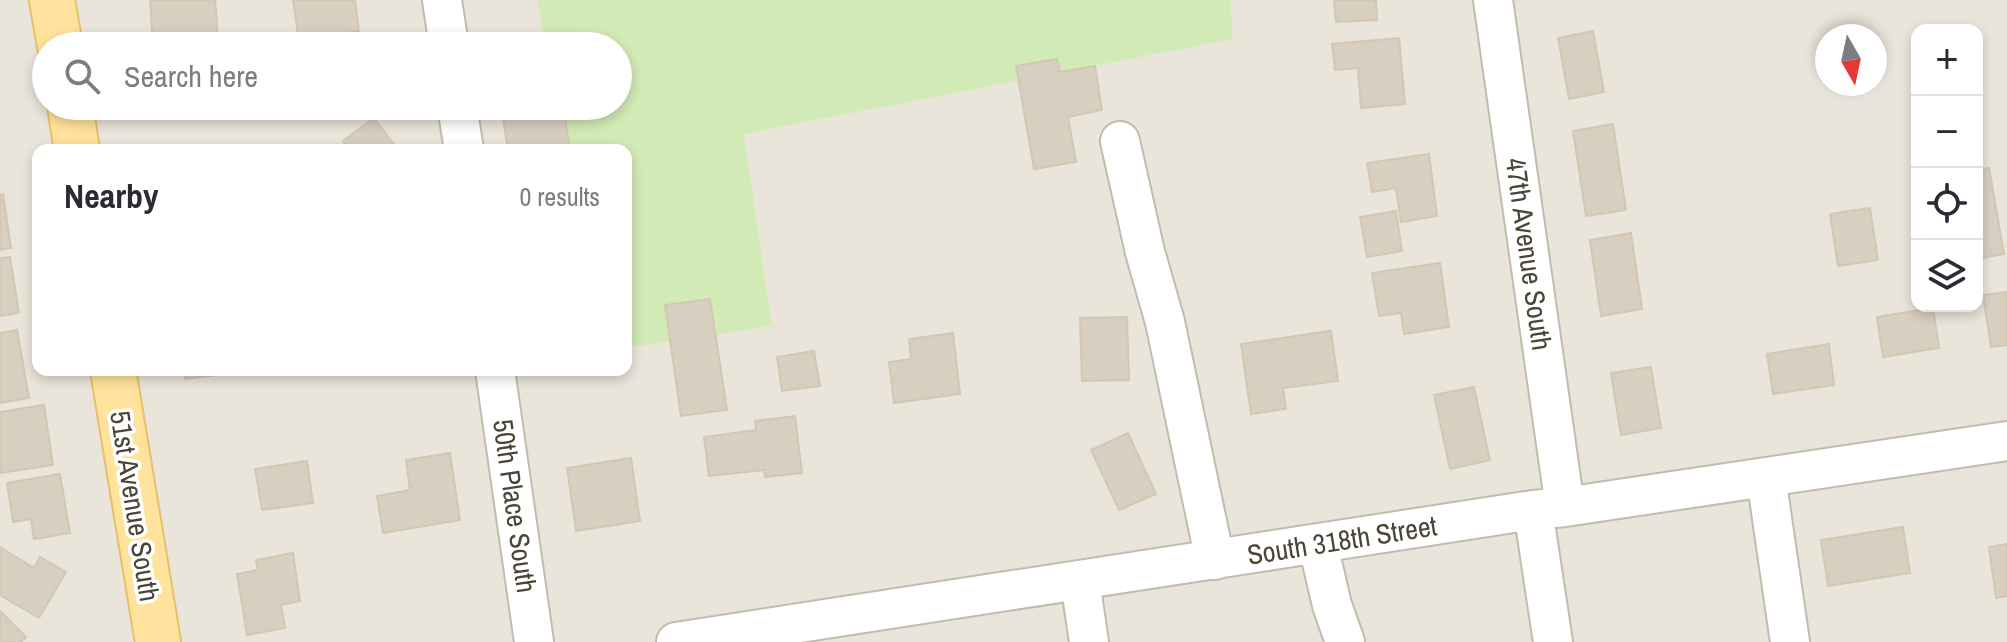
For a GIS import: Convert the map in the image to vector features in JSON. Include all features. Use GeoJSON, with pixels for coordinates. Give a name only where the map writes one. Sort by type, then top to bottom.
{"type":"FeatureCollection","features":[{"type":"Feature","properties":{"kind":"main road"},"geometry":{"type":"LineString","coordinates":[[52,0],[58,32]]}},
{"type":"Feature","properties":{"kind":"main road"},"geometry":{"type":"LineString","coordinates":[[72,120],[76,144]]}},
{"type":"Feature","properties":{"kind":"main road","name":"51st Avenue South"},"geometry":{"type":"LineString","coordinates":[[114,376],[158,642]]}},
{"type":"Feature","properties":{"kind":"street"},"geometry":{"type":"LineString","coordinates":[[442,0],[447,32]]}},
{"type":"Feature","properties":{"kind":"street","name":"47th Avenue South"},"geometry":{"type":"LineString","coordinates":[[1493,0],[1549,509],[1553,642]]}},
{"type":"Feature","properties":{"kind":"street"},"geometry":{"type":"LineString","coordinates":[[459,120],[463,144]]}},
{"type":"Feature","properties":{"kind":"street"},"geometry":{"type":"LineString","coordinates":[[1120,141],[1145,252],[1165,322],[1215,560]]}},
{"type":"Feature","properties":{"kind":"street","name":"50th Place South"},"geometry":{"type":"LineString","coordinates":[[496,376],[534,642]]}},
{"type":"Feature","properties":{"kind":"street","name":"South 318th Street"},"geometry":{"type":"LineString","coordinates":[[691,641],[2007,441]]}},
{"type":"Feature","properties":{"kind":"street"},"geometry":{"type":"LineString","coordinates":[[1766,477],[1790,642]]}},
{"type":"Feature","properties":{"kind":"street"},"geometry":{"type":"LineString","coordinates":[[1318,545],[1332,605],[1345,642]]}},
{"type":"Feature","properties":{"kind":"street"},"geometry":{"type":"LineString","coordinates":[[1080,581],[1089,642]]}},
{"type":"Feature","properties":{"kind":"shaded area"},"geometry":{"type":"Polygon","coordinates":[[[0,0],[537,0],[543,32],[32,32],[32,120],[559,120],[563,144],[32,144],[32,376],[632,376],[632,347],[772,326],[744,134],[1233,39],[1231,0],[2007,0],[2007,642],[0,642],[0,0]]]}},
{"type":"Feature","properties":{"kind":"green space"},"geometry":{"type":"Polygon","coordinates":[[[537,0],[1231,0],[1233,39],[744,134],[772,326],[632,347],[632,144],[563,144],[559,120],[632,120],[632,32],[543,32],[537,0]]]}},
{"type":"Feature","properties":{"kind":"building"},"geometry":{"type":"Polygon","coordinates":[[[150,0],[215,0],[218,32],[152,32],[150,0]]]}},
{"type":"Feature","properties":{"kind":"building"},"geometry":{"type":"Polygon","coordinates":[[[293,0],[355,0],[359,31],[298,32],[293,0]]]}},
{"type":"Feature","properties":{"kind":"building"},"geometry":{"type":"Polygon","coordinates":[[[1334,0],[1376,0],[1377,20],[1336,22],[1334,0]]]}},
{"type":"Feature","properties":{"kind":"building"},"geometry":{"type":"Polygon","coordinates":[[[1593,31],[1604,92],[1569,99],[1558,38],[1593,31]]]}},
{"type":"Feature","properties":{"kind":"building"},"geometry":{"type":"Polygon","coordinates":[[[1399,38],[1405,104],[1361,108],[1358,68],[1335,70],[1332,44],[1399,38]]]}},
{"type":"Feature","properties":{"kind":"building"},"geometry":{"type":"Polygon","coordinates":[[[1057,59],[1060,72],[1095,66],[1102,110],[1068,117],[1076,162],[1034,169],[1016,66],[1057,59]]]}},
{"type":"Feature","properties":{"kind":"building"},"geometry":{"type":"Polygon","coordinates":[[[376,120],[394,144],[345,144],[343,141],[376,120]]]}},
{"type":"Feature","properties":{"kind":"building"},"geometry":{"type":"Polygon","coordinates":[[[503,120],[565,120],[569,144],[507,144],[503,120]]]}},
{"type":"Feature","properties":{"kind":"building"},"geometry":{"type":"Polygon","coordinates":[[[1613,124],[1626,210],[1586,216],[1573,131],[1613,124]]]}},
{"type":"Feature","properties":{"kind":"building"},"geometry":{"type":"Polygon","coordinates":[[[1429,154],[1437,216],[1401,222],[1396,188],[1372,192],[1367,163],[1429,154]]]}},
{"type":"Feature","properties":{"kind":"building"},"geometry":{"type":"Polygon","coordinates":[[[1989,168],[2004,254],[1983,258],[1983,240],[1983,169],[1989,168]]]}},
{"type":"Feature","properties":{"kind":"building"},"geometry":{"type":"Polygon","coordinates":[[[3,194],[11,248],[0,250],[0,195],[3,194]]]}},
{"type":"Feature","properties":{"kind":"building"},"geometry":{"type":"Polygon","coordinates":[[[1870,208],[1878,260],[1838,266],[1830,214],[1870,208]]]}},
{"type":"Feature","properties":{"kind":"building"},"geometry":{"type":"Polygon","coordinates":[[[1396,211],[1402,251],[1367,257],[1360,217],[1396,211]]]}},
{"type":"Feature","properties":{"kind":"building"},"geometry":{"type":"Polygon","coordinates":[[[1631,233],[1642,309],[1601,316],[1590,240],[1631,233]]]}},
{"type":"Feature","properties":{"kind":"building"},"geometry":{"type":"Polygon","coordinates":[[[10,257],[19,313],[0,316],[0,258],[10,257]]]}},
{"type":"Feature","properties":{"kind":"building"},"geometry":{"type":"Polygon","coordinates":[[[1440,263],[1449,327],[1404,334],[1401,313],[1379,316],[1372,273],[1440,263]]]}},
{"type":"Feature","properties":{"kind":"building"},"geometry":{"type":"Polygon","coordinates":[[[2007,292],[2007,345],[1991,347],[1983,295],[2007,292]]]}},
{"type":"Feature","properties":{"kind":"building"},"geometry":{"type":"Polygon","coordinates":[[[710,299],[727,410],[681,416],[665,305],[710,299]]]}},
{"type":"Feature","properties":{"kind":"building"},"geometry":{"type":"Polygon","coordinates":[[[1911,312],[1934,312],[1939,348],[1883,357],[1877,317],[1911,312]]]}},
{"type":"Feature","properties":{"kind":"building"},"geometry":{"type":"Polygon","coordinates":[[[1127,317],[1129,380],[1082,381],[1080,318],[1127,317]]]}},
{"type":"Feature","properties":{"kind":"building"},"geometry":{"type":"Polygon","coordinates":[[[17,330],[29,398],[0,403],[0,333],[17,330]]]}},
{"type":"Feature","properties":{"kind":"building"},"geometry":{"type":"Polygon","coordinates":[[[1331,331],[1338,381],[1283,388],[1286,409],[1251,414],[1241,344],[1331,331]]]}},
{"type":"Feature","properties":{"kind":"building"},"geometry":{"type":"Polygon","coordinates":[[[953,333],[960,394],[894,403],[889,362],[911,359],[909,339],[953,333]]]}},
{"type":"Feature","properties":{"kind":"building"},"geometry":{"type":"Polygon","coordinates":[[[1829,344],[1834,385],[1773,394],[1767,354],[1829,344]]]}},
{"type":"Feature","properties":{"kind":"building"},"geometry":{"type":"Polygon","coordinates":[[[814,351],[820,386],[782,391],[777,357],[814,351]]]}},
{"type":"Feature","properties":{"kind":"building"},"geometry":{"type":"Polygon","coordinates":[[[1651,367],[1661,428],[1621,435],[1611,373],[1651,367]]]}},
{"type":"Feature","properties":{"kind":"building"},"geometry":{"type":"Polygon","coordinates":[[[1474,387],[1490,460],[1450,469],[1434,395],[1474,387]]]}},
{"type":"Feature","properties":{"kind":"building"},"geometry":{"type":"Polygon","coordinates":[[[44,405],[53,465],[0,473],[0,412],[44,405]]]}},
{"type":"Feature","properties":{"kind":"building"},"geometry":{"type":"Polygon","coordinates":[[[795,416],[802,473],[765,477],[764,470],[709,476],[704,437],[756,430],[755,421],[795,416]]]}},
{"type":"Feature","properties":{"kind":"building"},"geometry":{"type":"Polygon","coordinates":[[[1128,433],[1156,494],[1119,510],[1091,450],[1128,433]]]}},
{"type":"Feature","properties":{"kind":"building"},"geometry":{"type":"Polygon","coordinates":[[[450,453],[460,520],[383,533],[377,496],[410,490],[406,460],[450,453]]]}},
{"type":"Feature","properties":{"kind":"building"},"geometry":{"type":"Polygon","coordinates":[[[631,458],[640,521],[576,531],[567,468],[631,458]]]}},
{"type":"Feature","properties":{"kind":"building"},"geometry":{"type":"Polygon","coordinates":[[[307,461],[313,503],[262,510],[255,469],[307,461]]]}},
{"type":"Feature","properties":{"kind":"building"},"geometry":{"type":"Polygon","coordinates":[[[60,474],[70,533],[34,539],[31,519],[13,522],[7,483],[60,474]]]}},
{"type":"Feature","properties":{"kind":"building"},"geometry":{"type":"Polygon","coordinates":[[[1903,527],[1910,573],[1828,586],[1821,540],[1903,527]]]}},
{"type":"Feature","properties":{"kind":"building"},"geometry":{"type":"Polygon","coordinates":[[[2007,544],[2007,596],[1996,598],[1989,547],[2007,544]]]}},
{"type":"Feature","properties":{"kind":"building"},"geometry":{"type":"Polygon","coordinates":[[[0,547],[34,568],[40,557],[66,572],[39,618],[0,595],[0,547]]]}},
{"type":"Feature","properties":{"kind":"building"},"geometry":{"type":"Polygon","coordinates":[[[293,553],[300,601],[281,605],[285,628],[247,635],[237,574],[258,570],[256,560],[293,553]]]}},
{"type":"Feature","properties":{"kind":"building"},"geometry":{"type":"Polygon","coordinates":[[[0,611],[26,637],[21,642],[0,642],[0,611]]]}}]}
